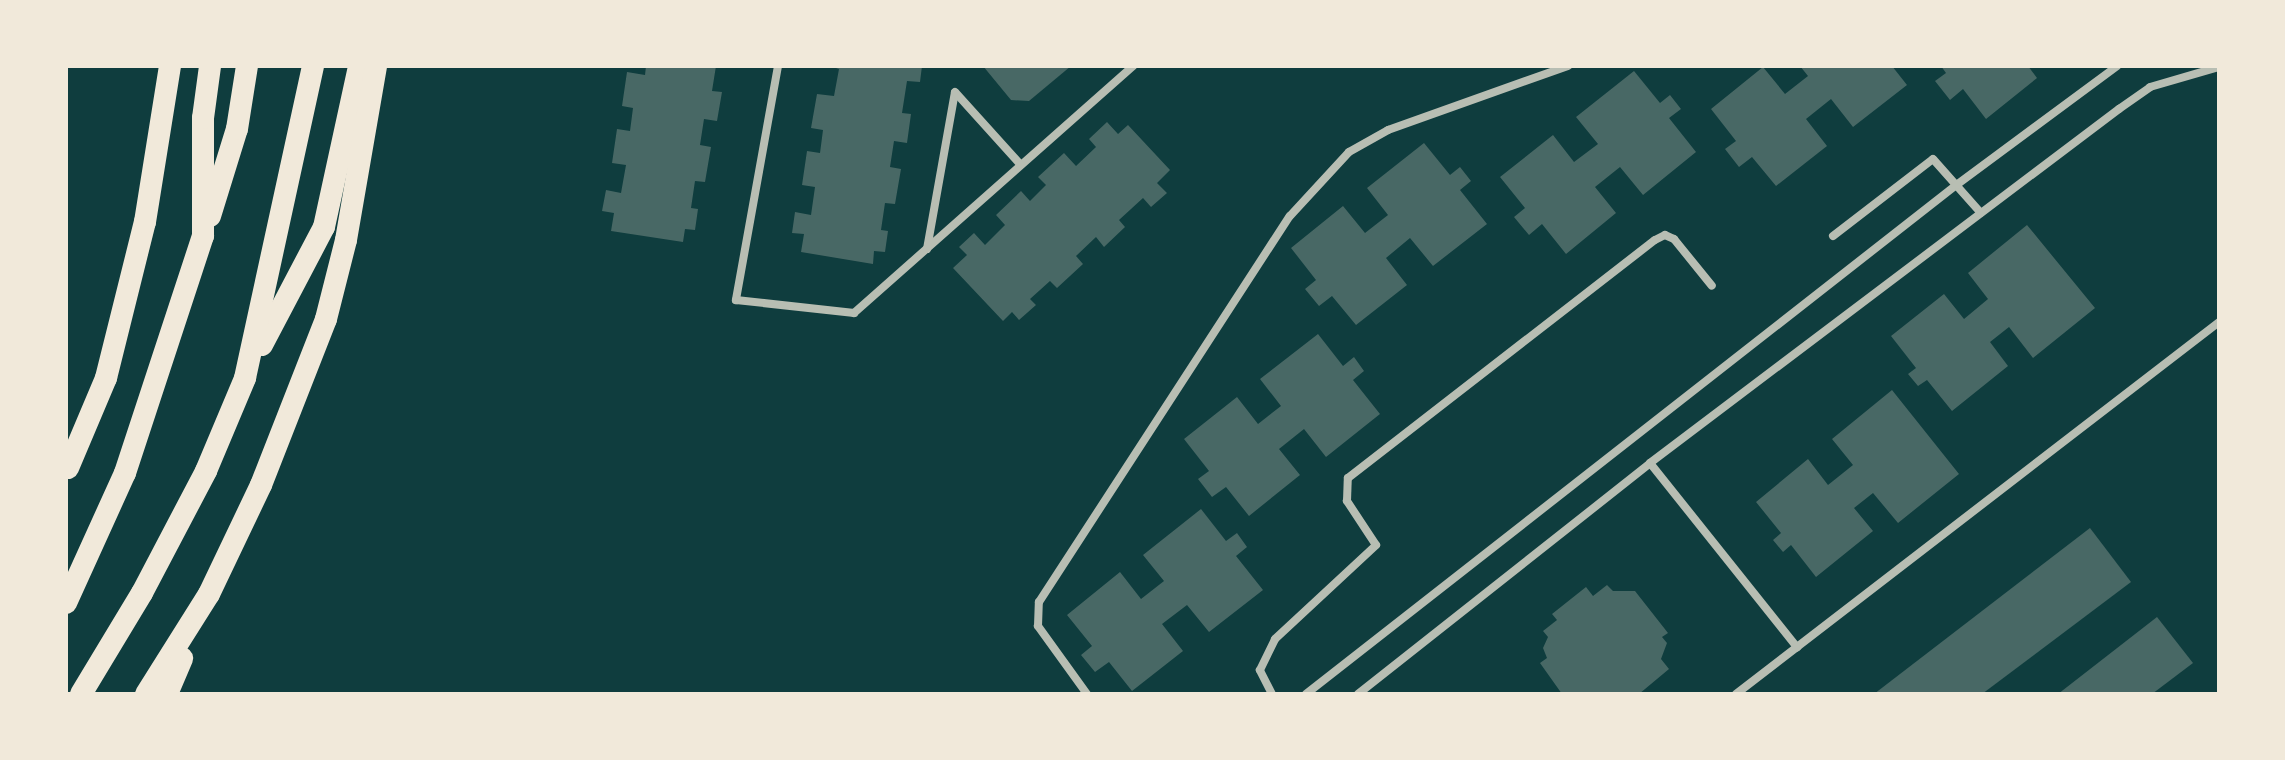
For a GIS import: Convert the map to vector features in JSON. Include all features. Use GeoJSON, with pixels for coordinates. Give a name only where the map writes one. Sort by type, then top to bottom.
{"type":"FeatureCollection","features":[{"type":"Feature","properties":{"kind":"highway"},"geometry":{"type":"LineString","coordinates":[[68,468],[106,378],[145,222],[170,66]]}},
{"type":"Feature","properties":{"kind":"highway"},"geometry":{"type":"LineString","coordinates":[[203,236],[203,118],[210,66]]}},
{"type":"Feature","properties":{"kind":"highway"},"geometry":{"type":"LineString","coordinates":[[66,603],[125,473],[237,129],[247,66]]}},
{"type":"Feature","properties":{"kind":"highway"},"geometry":{"type":"LineString","coordinates":[[306,93],[307,66]]}},
{"type":"Feature","properties":{"kind":"highway"},"geometry":{"type":"LineString","coordinates":[[245,378],[313,66]]}},
{"type":"Feature","properties":{"kind":"highway"},"geometry":{"type":"LineString","coordinates":[[81,694],[142,593],[206,471],[245,378],[324,227],[359,66]]}},
{"type":"Feature","properties":{"kind":"highway"},"geometry":{"type":"LineString","coordinates":[[167,694],[209,594],[261,485],[326,319],[364,153],[376,66]]}},
{"type":"Feature","properties":{"kind":"highway"},"geometry":{"type":"LineString","coordinates":[[146,694],[209,594]]}},
{"type":"Feature","properties":{"kind":"street"},"geometry":{"type":"LineString","coordinates":[[778,66],[736,300],[854,313],[1133,66]]}},
{"type":"Feature","properties":{"kind":"street"},"geometry":{"type":"LineString","coordinates":[[1087,694],[1038,626],[1039,602],[1290,216],[1340,160],[1388,130],[1568,66]]}},
{"type":"Feature","properties":{"kind":"street"},"geometry":{"type":"LineString","coordinates":[[1306,694],[1955,186],[2117,66]]}},
{"type":"Feature","properties":{"kind":"street"},"geometry":{"type":"LineString","coordinates":[[1358,694],[1650,463],[2150,87],[2219,67]]}},
{"type":"Feature","properties":{"kind":"street"},"geometry":{"type":"LineString","coordinates":[[927,249],[955,92],[1021,165]]}},
{"type":"Feature","properties":{"kind":"street"},"geometry":{"type":"LineString","coordinates":[[1833,236],[1933,159],[1981,213]]}},
{"type":"Feature","properties":{"kind":"street"},"geometry":{"type":"LineString","coordinates":[[1272,694],[1260,670],[1275,639],[1376,545],[1347,501],[1348,478],[1655,240],[1665,235],[1674,239],[1712,286]]}},
{"type":"Feature","properties":{"kind":"street"},"geometry":{"type":"LineString","coordinates":[[1736,694],[2219,322]]}},
{"type":"Feature","properties":{"kind":"street"},"geometry":{"type":"LineString","coordinates":[[1650,463],[1797,647]]}},
{"type":"Feature","properties":{"kind":"building"},"geometry":{"type":"Polygon","coordinates":[[[646,66],[716,66],[712,91],[722,92],[717,121],[704,119],[700,145],[711,147],[705,182],[695,181],[691,208],[698,209],[695,230],[685,229],[683,242],[611,231],[614,213],[602,211],[606,190],[621,193],[626,165],[612,163],[617,129],[630,131],[633,108],[622,106],[627,72],[645,75],[646,66]]]}},
{"type":"Feature","properties":{"kind":"building"},"geometry":{"type":"Polygon","coordinates":[[[830,66],[922,66],[920,82],[907,81],[902,113],[911,114],[907,143],[894,141],[890,167],[901,169],[895,204],[885,203],[881,230],[888,231],[885,252],[874,251],[873,264],[801,252],[804,234],[792,233],[795,212],[811,215],[815,187],[802,185],[807,151],[820,153],[823,130],[811,128],[817,94],[834,96],[839,69],[830,66]]]}},
{"type":"Feature","properties":{"kind":"building"},"geometry":{"type":"Polygon","coordinates":[[[983,66],[1071,66],[1029,101],[1011,100],[983,66]]]}},
{"type":"Feature","properties":{"kind":"building"},"geometry":{"type":"Polygon","coordinates":[[[1800,66],[1892,66],[1907,85],[1853,127],[1831,99],[1806,119],[1827,146],[1776,186],[1752,157],[1739,167],[1725,149],[1736,141],[1711,109],[1763,67],[1785,94],[1808,76],[1800,66]]]}},
{"type":"Feature","properties":{"kind":"building"},"geometry":{"type":"Polygon","coordinates":[[[1941,66],[2028,66],[2037,78],[1986,119],[1963,89],[1950,100],[1935,81],[1946,73],[1941,66]]]}},
{"type":"Feature","properties":{"kind":"building"},"geometry":{"type":"Polygon","coordinates":[[[1634,71],[1660,103],[1670,95],[1681,109],[1669,118],[1696,152],[1643,195],[1620,167],[1595,187],[1616,213],[1566,254],[1542,224],[1529,235],[1514,217],[1525,208],[1500,177],[1553,135],[1574,162],[1598,144],[1576,117],[1634,71]]]}},
{"type":"Feature","properties":{"kind":"building"},"geometry":{"type":"Polygon","coordinates":[[[1107,122],[1118,134],[1128,125],[1170,170],[1157,183],[1167,193],[1151,207],[1143,198],[1119,220],[1125,227],[1104,247],[1096,237],[1076,256],[1083,264],[1057,288],[1050,281],[1030,299],[1036,305],[1019,320],[1012,312],[1003,321],[953,268],[967,255],[959,247],[974,233],[985,245],[1005,225],[996,215],[1021,191],[1030,201],[1046,185],[1038,177],[1064,153],[1076,166],[1096,147],[1089,139],[1107,122]]]}},
{"type":"Feature","properties":{"kind":"building"},"geometry":{"type":"Polygon","coordinates":[[[1424,143],[1450,175],[1460,167],[1471,181],[1460,190],[1487,224],[1433,266],[1410,238],[1386,258],[1407,285],[1356,325],[1332,296],[1319,306],[1305,289],[1316,280],[1291,248],[1343,206],[1365,233],[1388,215],[1367,188],[1424,143]]]}},
{"type":"Feature","properties":{"kind":"building"},"geometry":{"type":"Polygon","coordinates":[[[2027,225],[2095,308],[2033,358],[2009,327],[1990,342],[2008,366],[1952,411],[1927,380],[1918,386],[1908,374],[1916,368],[1891,336],[1944,294],[1964,319],[1988,299],[1968,273],[2027,225]]]}},
{"type":"Feature","properties":{"kind":"building"},"geometry":{"type":"Polygon","coordinates":[[[1318,334],[1343,366],[1354,357],[1364,371],[1353,380],[1380,414],[1326,457],[1304,429],[1279,449],[1300,475],[1249,516],[1226,487],[1212,497],[1198,479],[1209,471],[1184,439],[1237,397],[1258,424],[1281,406],[1260,379],[1318,334]]]}},
{"type":"Feature","properties":{"kind":"building"},"geometry":{"type":"Polygon","coordinates":[[[1892,390],[1959,474],[1898,523],[1873,493],[1854,508],[1873,531],[1816,577],[1791,545],[1783,552],[1773,540],[1781,533],[1756,502],[1808,459],[1828,485],[1853,465],[1832,439],[1892,390]]]}},
{"type":"Feature","properties":{"kind":"building"},"geometry":{"type":"Polygon","coordinates":[[[1201,509],[1226,541],[1237,533],[1247,547],[1236,556],[1263,590],[1209,632],[1187,605],[1162,624],[1183,651],[1132,691],[1109,662],[1095,672],[1081,655],[1092,646],[1067,615],[1120,572],[1141,599],[1164,581],[1143,555],[1201,509]]]}},
{"type":"Feature","properties":{"kind":"building"},"geometry":{"type":"Polygon","coordinates":[[[2090,528],[2131,582],[1982,694],[1874,694],[2090,528]]]}},
{"type":"Feature","properties":{"kind":"building"},"geometry":{"type":"Polygon","coordinates":[[[1607,585],[1613,591],[1635,591],[1668,633],[1662,637],[1667,643],[1661,659],[1669,669],[1639,694],[1562,694],[1540,663],[1547,658],[1543,648],[1548,637],[1543,631],[1557,620],[1552,614],[1586,587],[1593,596],[1607,585]]]}},
{"type":"Feature","properties":{"kind":"building"},"geometry":{"type":"Polygon","coordinates":[[[2157,617],[2193,663],[2152,694],[2058,694],[2157,617]]]}}]}
